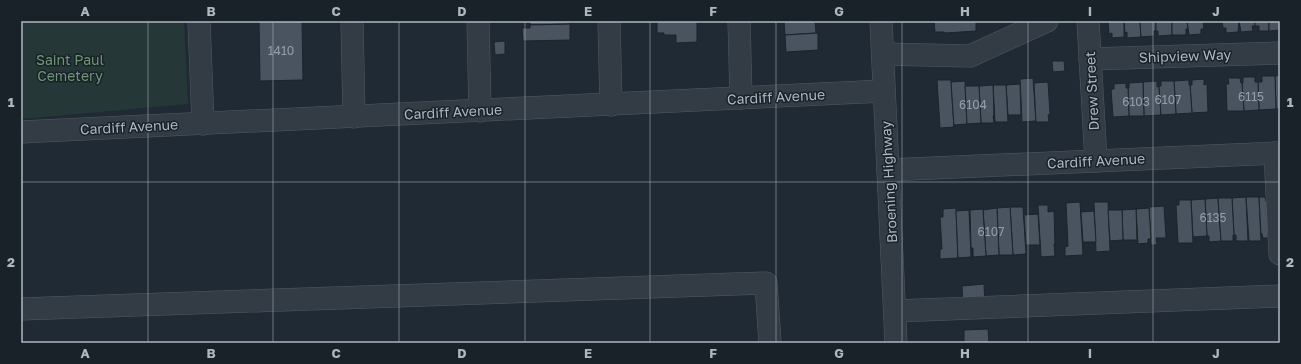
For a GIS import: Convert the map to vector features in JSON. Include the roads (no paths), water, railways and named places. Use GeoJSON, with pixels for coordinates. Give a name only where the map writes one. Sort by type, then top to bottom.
{"type":"FeatureCollection","features":[{"type":"Feature","properties":{"kind":"street"},"geometry":{"type":"LineString","coordinates":[[199,21],[203,124]]}},
{"type":"Feature","properties":{"kind":"street"},"geometry":{"type":"LineString","coordinates":[[352,21],[354,117]]}},
{"type":"Feature","properties":{"kind":"street"},"geometry":{"type":"LineString","coordinates":[[478,21],[480,111]]}},
{"type":"Feature","properties":{"kind":"street"},"geometry":{"type":"LineString","coordinates":[[609,21],[611,105]]}},
{"type":"Feature","properties":{"kind":"street"},"geometry":{"type":"LineString","coordinates":[[739,21],[741,98]]}},
{"type":"Feature","properties":{"kind":"street","name":"Broening Highway"},"geometry":{"type":"LineString","coordinates":[[881,21],[896,343]]}},
{"type":"Feature","properties":{"kind":"street"},"geometry":{"type":"LineString","coordinates":[[882,54],[970,56],[1047,21]]}},
{"type":"Feature","properties":{"kind":"street","name":"Drew Street"},"geometry":{"type":"LineString","coordinates":[[1088,21],[1096,161]]}},
{"type":"Feature","properties":{"kind":"street","name":"Shipview Way"},"geometry":{"type":"LineString","coordinates":[[1090,58],[1280,53]]}},
{"type":"Feature","properties":{"kind":"street","name":"Cardiff Avenue"},"geometry":{"type":"LineString","coordinates":[[21,132],[884,91]]}},
{"type":"Feature","properties":{"kind":"street"},"geometry":{"type":"LineString","coordinates":[[1277,153],[1280,254]]}},
{"type":"Feature","properties":{"kind":"street","name":"Cardiff Avenue"},"geometry":{"type":"LineString","coordinates":[[888,170],[1277,153]]}},
{"type":"Feature","properties":{"kind":"street"},"geometry":{"type":"LineString","coordinates":[[21,309],[766,283],[770,343]]}},
{"type":"Feature","properties":{"kind":"street"},"geometry":{"type":"LineString","coordinates":[[895,311],[1280,296]]}},
{"type":"Feature","properties":{"kind":"park label","name":"Saint Paul Cemetery"},"geometry":{"type":"Point","coordinates":[70,68]}}]}
